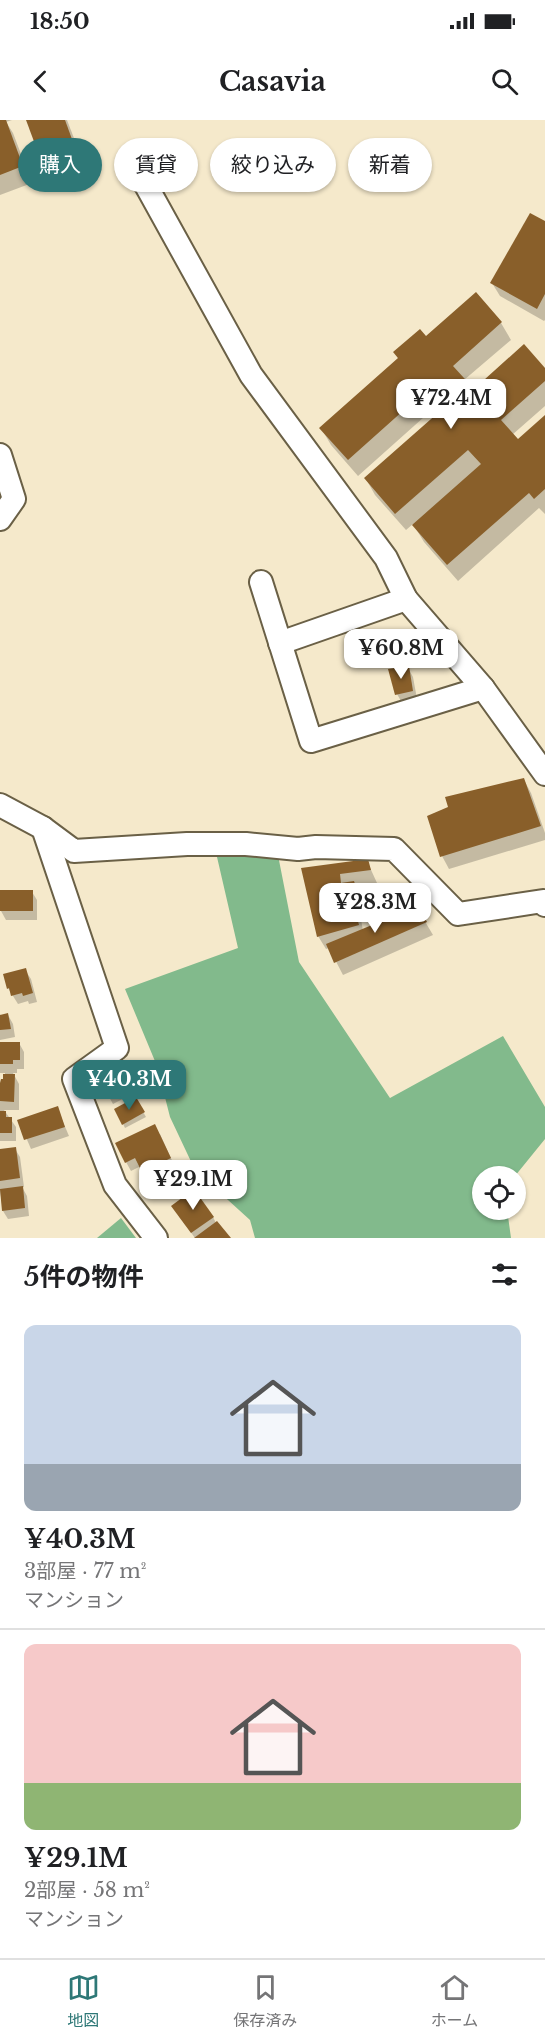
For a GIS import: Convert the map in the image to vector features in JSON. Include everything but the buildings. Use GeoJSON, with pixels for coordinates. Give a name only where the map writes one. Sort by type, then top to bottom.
{"type":"FeatureCollection","features":[{"type":"Feature","properties":{"kind":"street"},"geometry":{"type":"LineString","coordinates":[[150,192],[251,375],[386,558],[406,599],[483,688],[545,774]]}},
{"type":"Feature","properties":{"kind":"street"},"geometry":{"type":"LineString","coordinates":[[0,455],[14,499],[0,519]]}},
{"type":"Feature","properties":{"kind":"street"},"geometry":{"type":"LineString","coordinates":[[261,582],[311,741],[483,688]]}},
{"type":"Feature","properties":{"kind":"street"},"geometry":{"type":"LineString","coordinates":[[280,643],[406,599]]}},
{"type":"Feature","properties":{"kind":"street"},"geometry":{"type":"LineString","coordinates":[[0,805],[43,828],[74,851],[187,844],[246,844],[298,849],[316,847],[394,849],[458,914],[544,897]]}},
{"type":"Feature","properties":{"kind":"street"},"geometry":{"type":"LineString","coordinates":[[43,828],[117,1048],[74,1079],[115,1185],[156,1238]]}},
{"type":"Feature","properties":{"kind":"green space"},"geometry":{"type":"Polygon","coordinates":[[[214,844],[276,845],[299,962],[390,1098],[503,1036],[545,1107],[545,1139],[523,1166],[472,1166],[472,1220],[509,1220],[511,1238],[255,1238],[250,1220],[195,1170],[170,1117],[157,1066],[125,989],[238,948],[214,844]]]}},
{"type":"Feature","properties":{"kind":"green space"},"geometry":{"type":"Polygon","coordinates":[[[121,1218],[136,1238],[97,1238],[121,1218]]]}}]}
